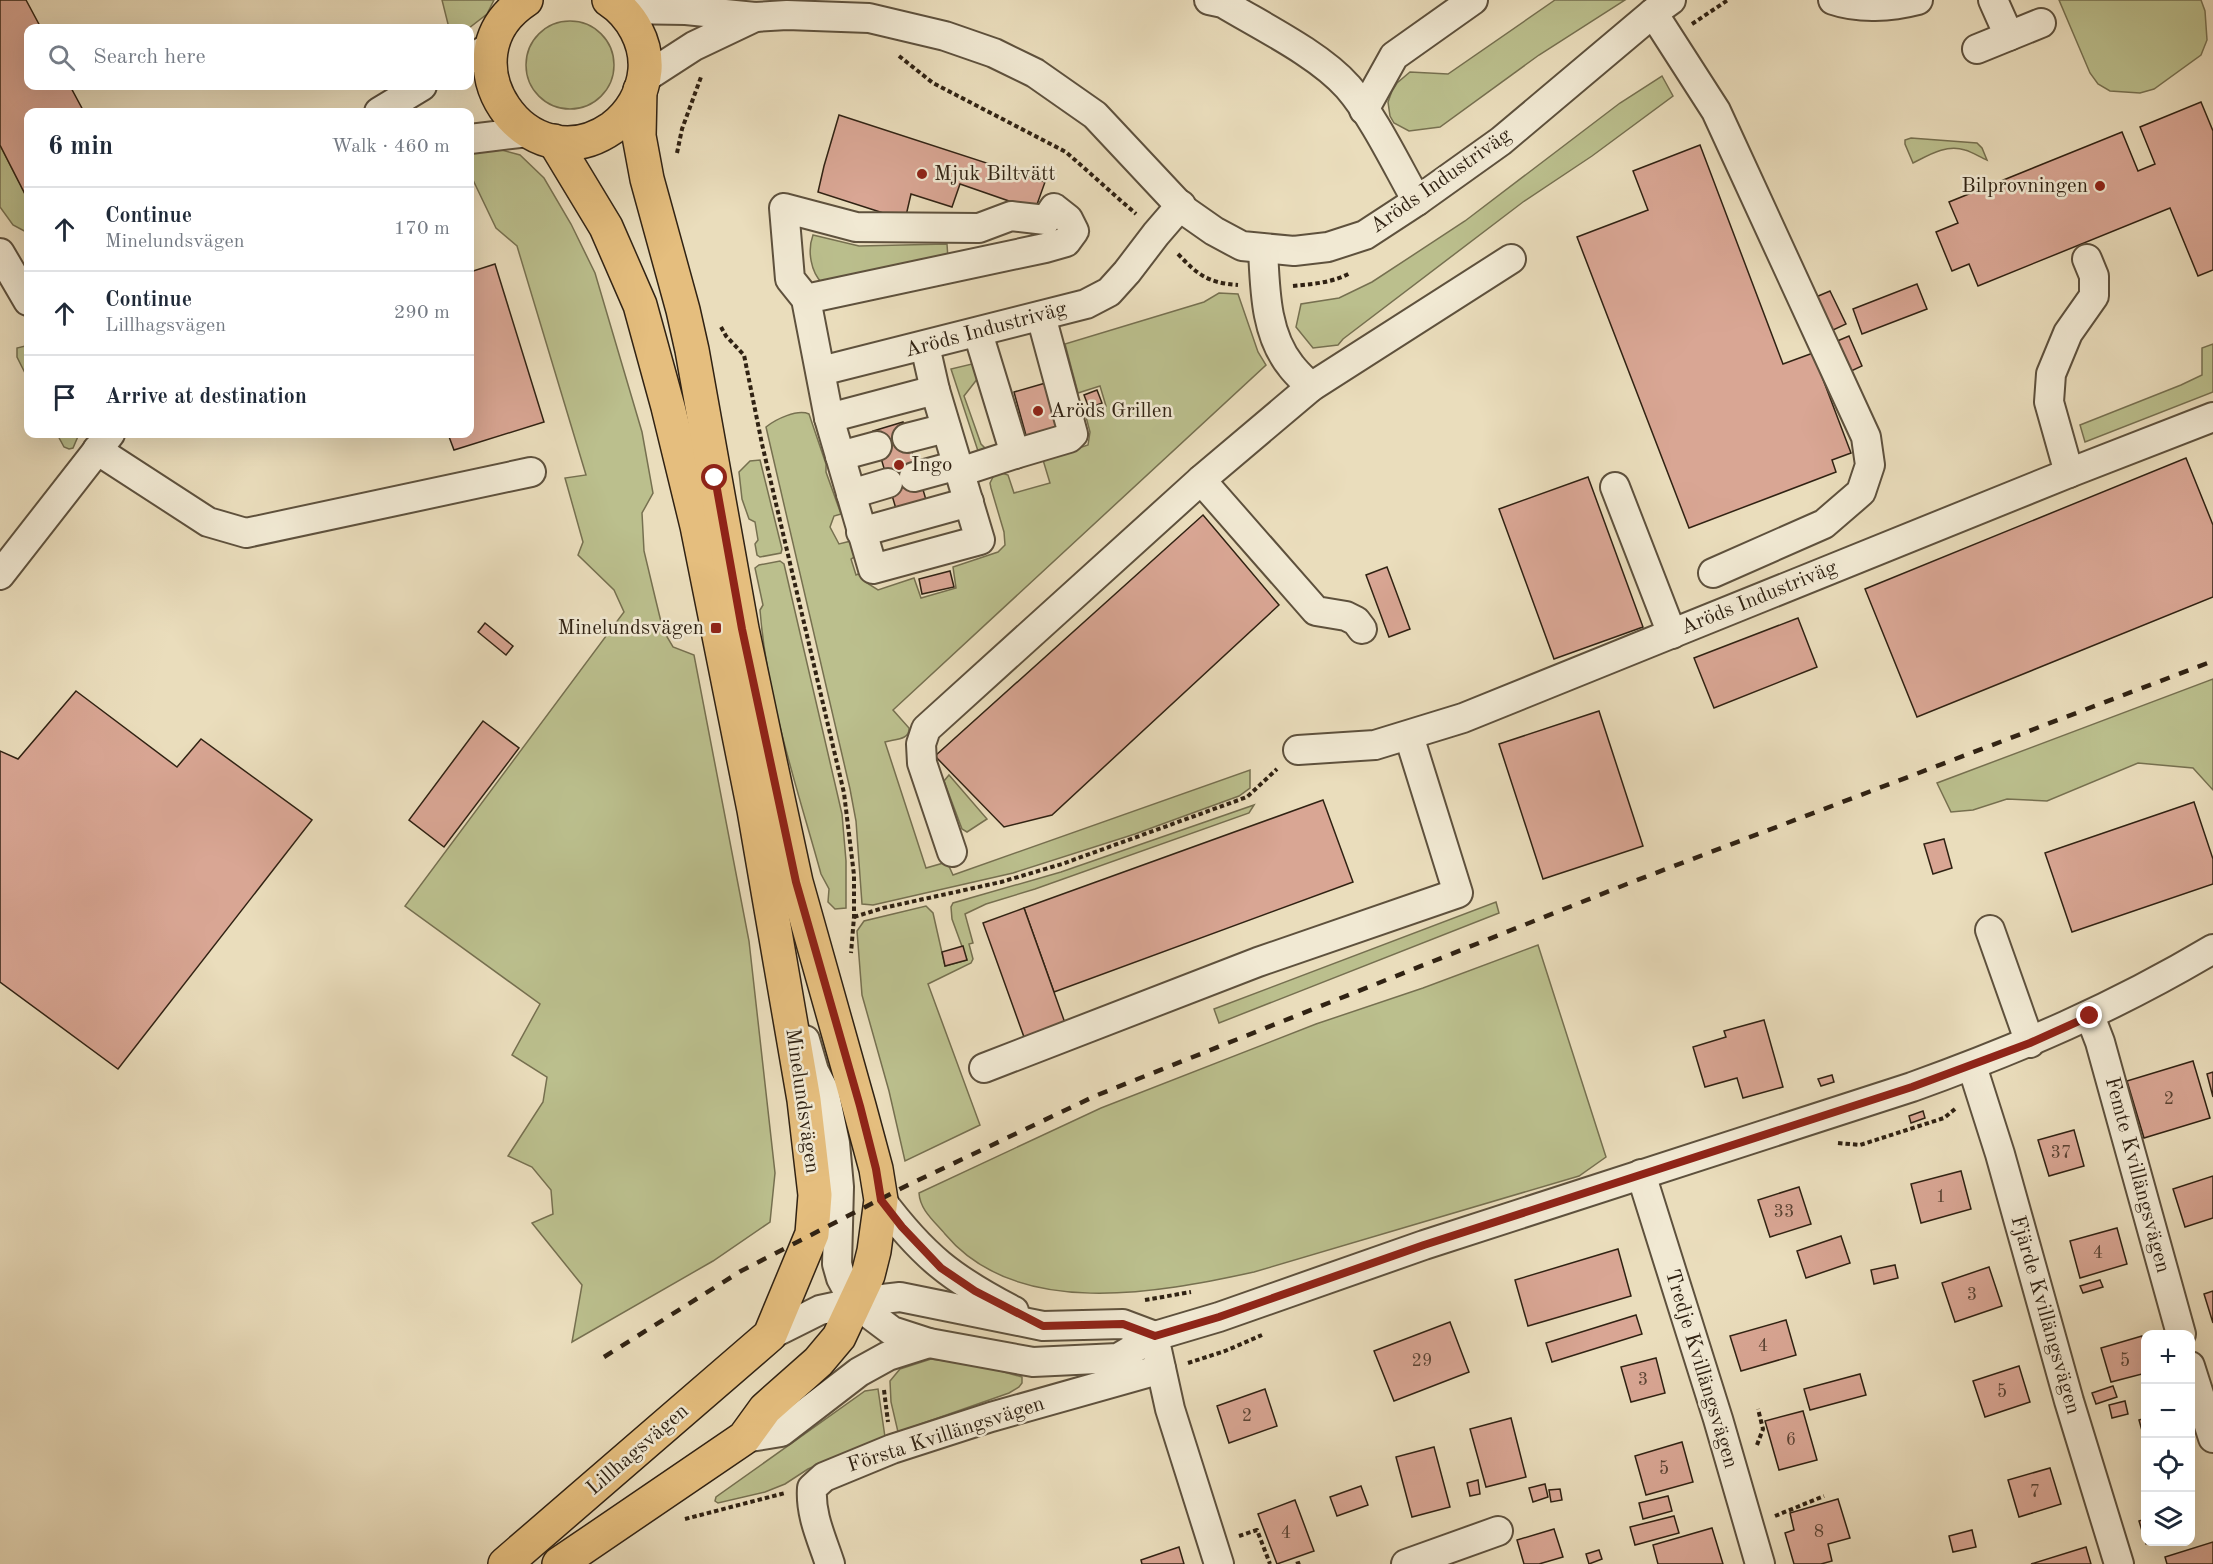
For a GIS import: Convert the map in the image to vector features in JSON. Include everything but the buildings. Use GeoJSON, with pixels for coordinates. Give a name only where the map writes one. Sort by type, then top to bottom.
{"type":"FeatureCollection","features":[{"type":"Feature","properties":{"kind":"main road","name":"Minelundsvägen"},"geometry":{"type":"LineString","coordinates":[[517,4],[481,53],[491,74],[496,95],[507,113],[541,136],[606,227],[643,316],[697,526],[754,810],[811,1148],[815,1195],[812,1234]]}},
{"type":"Feature","properties":{"kind":"main road","name":"Minelundsvägen"},"geometry":{"type":"LineString","coordinates":[[615,5],[633,24],[641,42],[645,67],[639,136],[647,179],[692,350],[742,629],[796,882],[860,1106],[876,1169],[881,1200]]}},
{"type":"Feature","properties":{"kind":"main road"},"geometry":{"type":"LineString","coordinates":[[541,136],[580,141],[606,132],[627,114],[642,85]]}},
{"type":"Feature","properties":{"kind":"main road","name":"Lillhagsvägen"},"geometry":{"type":"LineString","coordinates":[[559,1564],[744,1438],[765,1409],[818,1362],[839,1337],[868,1275],[874,1251],[881,1200]]}},
{"type":"Feature","properties":{"kind":"main road","name":"Lillhagsvägen"},"geometry":{"type":"LineString","coordinates":[[505,1564],[770,1335],[812,1234]]}},
{"type":"Feature","properties":{"kind":"street"},"geometry":{"type":"LineString","coordinates":[[1209,0],[1223,3],[1305,53],[1348,87],[1365,110],[1417,201]]}},
{"type":"Feature","properties":{"kind":"street"},"geometry":{"type":"LineString","coordinates":[[1365,110],[1394,56],[1473,0]]}},
{"type":"Feature","properties":{"kind":"street"},"geometry":{"type":"LineString","coordinates":[[1833,0],[1849,5],[1884,5],[1918,0]]}},
{"type":"Feature","properties":{"kind":"street"},"geometry":{"type":"LineString","coordinates":[[1994,0],[2009,36]]}},
{"type":"Feature","properties":{"kind":"street","name":"Aröds Industriväg"},"geometry":{"type":"LineString","coordinates":[[615,5],[755,17],[787,15],[869,18],[945,36],[993,52],[1035,73],[1095,115],[1181,206],[1214,231],[1242,246],[1294,251],[1328,247],[1365,235],[1417,201],[1501,141],[1662,6]]}},
{"type":"Feature","properties":{"kind":"street"},"geometry":{"type":"LineString","coordinates":[[1662,6],[1671,39],[1716,111],[1866,437],[1870,465],[1861,492],[1824,524],[1713,573]]}},
{"type":"Feature","properties":{"kind":"street","name":"Aröds Industriväg"},"geometry":{"type":"LineString","coordinates":[[642,85],[701,58],[755,17]]}},
{"type":"Feature","properties":{"kind":"street"},"geometry":{"type":"LineString","coordinates":[[1977,49],[2040,23]]}},
{"type":"Feature","properties":{"kind":"street"},"geometry":{"type":"LineString","coordinates":[[386,108],[415,90]]}},
{"type":"Feature","properties":{"kind":"street"},"geometry":{"type":"LineString","coordinates":[[474,139],[541,136]]}},
{"type":"Feature","properties":{"kind":"street","name":"Aröds Industriväg"},"geometry":{"type":"LineString","coordinates":[[821,371],[1086,304],[1109,292],[1181,206]]}},
{"type":"Feature","properties":{"kind":"street"},"geometry":{"type":"LineString","coordinates":[[806,299],[1066,242],[1074,231],[1068,219],[1054,208],[1046,220],[1011,216],[979,228],[856,227],[784,208],[790,279],[806,299],[829,418],[873,569],[980,540],[935,390],[925,346]]}},
{"type":"Feature","properties":{"kind":"street"},"geometry":{"type":"LineString","coordinates":[[979,228],[988,260]]}},
{"type":"Feature","properties":{"kind":"street"},"geometry":{"type":"LineString","coordinates":[[1263,249],[1267,313],[1290,365],[1311,387]]}},
{"type":"Feature","properties":{"kind":"street"},"geometry":{"type":"LineString","coordinates":[[0,253],[24,294]]}},
{"type":"Feature","properties":{"kind":"street"},"geometry":{"type":"LineString","coordinates":[[952,852],[922,763],[921,744],[926,729],[1201,480],[1311,387],[1511,259]]}},
{"type":"Feature","properties":{"kind":"street"},"geometry":{"type":"LineString","coordinates":[[2069,473],[2049,402],[2051,374],[2068,333],[2094,296],[2094,276],[2087,259]]}},
{"type":"Feature","properties":{"kind":"street"},"geometry":{"type":"LineString","coordinates":[[851,494],[1015,454],[1069,438],[1073,434],[1041,316]]}},
{"type":"Feature","properties":{"kind":"street"},"geometry":{"type":"LineString","coordinates":[[978,333],[1015,454]]}},
{"type":"Feature","properties":{"kind":"street"},"geometry":{"type":"LineString","coordinates":[[829,418],[935,390]]}},
{"type":"Feature","properties":{"kind":"street","name":"Aröds Industriväg"},"geometry":{"type":"LineString","coordinates":[[1298,750],[1375,745],[1463,718],[2213,417]]}},
{"type":"Feature","properties":{"kind":"street"},"geometry":{"type":"LineString","coordinates":[[907,438],[946,428]]}},
{"type":"Feature","properties":{"kind":"street"},"geometry":{"type":"LineString","coordinates":[[0,575],[103,442],[208,522],[246,533],[531,472]]}},
{"type":"Feature","properties":{"kind":"street"},"geometry":{"type":"LineString","coordinates":[[840,456],[877,446]]}},
{"type":"Feature","properties":{"kind":"street"},"geometry":{"type":"LineString","coordinates":[[1201,480],[1316,611],[1346,616],[1356,621],[1362,629]]}},
{"type":"Feature","properties":{"kind":"street"},"geometry":{"type":"LineString","coordinates":[[1615,487],[1672,634]]}},
{"type":"Feature","properties":{"kind":"street"},"geometry":{"type":"LineString","coordinates":[[861,532],[969,502]]}},
{"type":"Feature","properties":{"kind":"street"},"geometry":{"type":"LineString","coordinates":[[984,1068],[1258,962],[1458,892],[1409,736]]}},
{"type":"Feature","properties":{"kind":"street"},"geometry":{"type":"LineString","coordinates":[[1990,930],[2030,1043]]}},
{"type":"Feature","properties":{"kind":"street","name":"Lillhagsvägen"},"geometry":{"type":"LineString","coordinates":[[774,931],[814,1071],[824,1090],[835,1143],[839,1187],[837,1264],[841,1278],[857,1302],[892,1331],[929,1342],[1033,1362],[1118,1358],[1155,1336],[1219,1317],[1414,1249],[1641,1174],[1912,1087],[2030,1043],[2090,1016],[2213,949]]}},
{"type":"Feature","properties":{"kind":"street","name":"Femte Kvillängsvägen"},"geometry":{"type":"LineString","coordinates":[[2090,1016],[2100,1042],[2180,1330]]}},
{"type":"Feature","properties":{"kind":"street","name":"Fjärde Kvillängsvägen"},"geometry":{"type":"LineString","coordinates":[[1972,1066],[2000,1154],[2069,1401],[2119,1564]]}},
{"type":"Feature","properties":{"kind":"street","name":"Tredje Kvillängsvägen"},"geometry":{"type":"LineString","coordinates":[[1641,1174],[1760,1564]]}},
{"type":"Feature","properties":{"kind":"street","name":"Lillhagsvägen"},"geometry":{"type":"LineString","coordinates":[[881,1200],[902,1227],[941,1268],[975,1291],[1043,1326]]}},
{"type":"Feature","properties":{"kind":"street","name":"Lillhagsvägen"},"geometry":{"type":"LineString","coordinates":[[770,1335],[820,1310],[857,1302],[900,1297],[1043,1326],[1123,1324],[1155,1336]]}},
{"type":"Feature","properties":{"kind":"street"},"geometry":{"type":"LineString","coordinates":[[1155,1336],[1170,1409],[1216,1554]]}},
{"type":"Feature","properties":{"kind":"street","name":"Lillhagsvägen"},"geometry":{"type":"LineString","coordinates":[[744,1438],[782,1432],[859,1372],[888,1356],[929,1342]]}},
{"type":"Feature","properties":{"kind":"street","name":"Första Kvillängsvägen"},"geometry":{"type":"LineString","coordinates":[[812,1488],[825,1477],[892,1449],[991,1417],[1161,1369]]}},
{"type":"Feature","properties":{"kind":"street"},"geometry":{"type":"LineString","coordinates":[[2195,1382],[2213,1438]]}},
{"type":"Feature","properties":{"kind":"street"},"geometry":{"type":"LineString","coordinates":[[812,1488],[813,1514],[830,1564]]}},
{"type":"Feature","properties":{"kind":"street"},"geometry":{"type":"LineString","coordinates":[[1406,1564],[1498,1532]]}},
{"type":"Feature","properties":{"kind":"path"},"geometry":{"type":"LineString","coordinates":[[1671,39],[1728,0]]}},
{"type":"Feature","properties":{"kind":"path"},"geometry":{"type":"LineString","coordinates":[[891,51],[933,83],[1066,152],[1122,200],[1194,272],[1210,282],[1265,286],[1316,284],[1341,278],[1351,272]]}},
{"type":"Feature","properties":{"kind":"path"},"geometry":{"type":"LineString","coordinates":[[677,160],[676,150],[701,76],[701,58]]}},
{"type":"Feature","properties":{"kind":"path"},"geometry":{"type":"LineString","coordinates":[[701,58],[701,76]]}},
{"type":"Feature","properties":{"kind":"path"},"geometry":{"type":"LineString","coordinates":[[716,317],[726,336],[744,355],[762,444],[844,793],[854,875],[851,961]]}},
{"type":"Feature","properties":{"kind":"path"},"geometry":{"type":"LineString","coordinates":[[854,917],[883,908],[1001,882],[1062,864],[1247,797],[1298,750]]}},
{"type":"Feature","properties":{"kind":"path"},"geometry":{"type":"LineString","coordinates":[[1140,1300],[1193,1292]]}},
{"type":"Feature","properties":{"kind":"path"},"geometry":{"type":"LineString","coordinates":[[1219,1317],[1225,1351]]}},
{"type":"Feature","properties":{"kind":"path"},"geometry":{"type":"LineString","coordinates":[[681,1521],[812,1488]]}},
{"type":"Feature","properties":{"kind":"path"},"geometry":{"type":"LineString","coordinates":[[1749,1524],[1786,1513],[1793,1507],[1824,1496]]}},
{"type":"Feature","properties":{"kind":"path"},"geometry":{"type":"LineString","coordinates":[[1216,1554],[1257,1530],[1270,1564]]}},
{"type":"Feature","properties":{"kind":"path"},"geometry":{"type":"LineString","coordinates":[[1296,1564],[1302,1562]]}},
{"type":"Feature","properties":{"kind":"green space"},"geometry":{"type":"Polygon","coordinates":[[[442,0],[494,0],[487,14],[474,24],[448,24],[442,0]]]}},
{"type":"Feature","properties":{"kind":"green space"},"geometry":{"type":"Polygon","coordinates":[[[1555,0],[1625,0],[1539,55],[1440,127],[1409,131],[1394,123],[1390,116],[1388,102],[1397,83],[1410,72],[1448,74],[1555,0]]]}},
{"type":"Feature","properties":{"kind":"green space"},"geometry":{"type":"Polygon","coordinates":[[[2059,0],[2201,0],[2205,11],[2207,40],[2201,55],[2154,89],[2140,93],[2110,91],[2098,84],[2090,73],[2059,0]]]}},
{"type":"Feature","properties":{"kind":"green space"},"geometry":{"type":"Polygon","coordinates":[[[561,21],[579,21],[595,28],[607,40],[614,56],[614,74],[607,90],[595,102],[579,109],[561,109],[545,102],[533,90],[526,74],[526,56],[533,40],[545,28],[561,21]]]}},
{"type":"Feature","properties":{"kind":"green space"},"geometry":{"type":"Polygon","coordinates":[[[1662,76],[1673,96],[1592,156],[1523,202],[1338,345],[1313,348],[1296,327],[1301,304],[1339,298],[1372,282],[1465,221],[1620,103],[1662,76]]]}},
{"type":"Feature","properties":{"kind":"green space"},"geometry":{"type":"Polygon","coordinates":[[[1911,138],[1977,143],[1987,160],[1965,150],[1951,148],[1938,151],[1913,163],[1905,144],[1905,140],[1911,138]]]}},
{"type":"Feature","properties":{"kind":"green space"},"geometry":{"type":"Polygon","coordinates":[[[0,145],[24,192],[24,231],[13,225],[0,207],[0,145]]]}},
{"type":"Feature","properties":{"kind":"green space"},"geometry":{"type":"Polygon","coordinates":[[[494,148],[520,155],[544,178],[571,224],[595,273],[642,432],[653,493],[642,513],[644,551],[663,630],[673,647],[694,655],[749,941],[775,1173],[770,1222],[713,1261],[572,1342],[582,1285],[532,1223],[553,1214],[551,1190],[532,1167],[508,1156],[543,1102],[547,1077],[512,1055],[540,1004],[405,906],[624,612],[614,590],[578,555],[583,542],[565,478],[586,475],[517,246],[496,228],[474,182],[474,149],[494,148]]]}},
{"type":"Feature","properties":{"kind":"green space"},"geometry":{"type":"Polygon","coordinates":[[[813,235],[859,246],[947,244],[948,259],[822,283],[811,261],[810,248],[813,235]]]}},
{"type":"Feature","properties":{"kind":"green space"},"geometry":{"type":"Polygon","coordinates":[[[1219,293],[1238,294],[1258,352],[1266,365],[893,710],[909,728],[909,732],[904,737],[885,742],[926,868],[947,862],[953,875],[1250,770],[1250,788],[1239,796],[1135,834],[1013,873],[873,905],[862,904],[856,821],[850,789],[766,427],[793,414],[809,414],[841,514],[834,516],[830,527],[839,544],[851,541],[856,556],[851,559],[856,575],[863,572],[867,583],[878,590],[914,578],[921,598],[956,588],[953,567],[998,552],[1005,545],[1004,532],[990,483],[994,475],[1002,473],[1008,475],[1014,493],[1050,483],[1043,460],[1088,445],[1090,432],[1085,413],[1106,406],[1100,386],[1078,393],[1065,344],[1204,302],[1219,293]]]}},
{"type":"Feature","properties":{"kind":"green space"},"geometry":{"type":"Polygon","coordinates":[[[2213,344],[2213,392],[2085,442],[2080,425],[2202,375],[2202,348],[2213,344]]]}},
{"type":"Feature","properties":{"kind":"green space"},"geometry":{"type":"Polygon","coordinates":[[[24,346],[24,371],[17,357],[17,348],[24,346]]]}},
{"type":"Feature","properties":{"kind":"green space"},"geometry":{"type":"Polygon","coordinates":[[[976,363],[982,373],[964,396],[981,444],[985,448],[978,451],[951,369],[976,363]]]}},
{"type":"Feature","properties":{"kind":"green space"},"geometry":{"type":"Polygon","coordinates":[[[59,438],[77,438],[73,448],[64,447],[59,438]]]}},
{"type":"Feature","properties":{"kind":"green space"},"geometry":{"type":"Polygon","coordinates":[[[760,460],[782,549],[781,553],[760,557],[757,555],[755,544],[758,540],[755,522],[749,519],[742,499],[739,472],[750,461],[760,460]]]}},
{"type":"Feature","properties":{"kind":"green space"},"geometry":{"type":"Polygon","coordinates":[[[780,561],[784,564],[842,814],[846,861],[846,908],[835,909],[828,902],[829,889],[821,874],[793,776],[769,677],[760,610],[763,605],[755,568],[759,565],[780,561]]]}},
{"type":"Feature","properties":{"kind":"green space"},"geometry":{"type":"Polygon","coordinates":[[[2213,679],[2213,790],[2193,768],[2138,763],[2047,801],[2007,799],[1973,810],[1951,812],[1937,783],[2213,679]]]}},
{"type":"Feature","properties":{"kind":"green space"},"geometry":{"type":"Polygon","coordinates":[[[949,775],[987,819],[967,832],[962,829],[944,781],[949,775]]]}},
{"type":"Feature","properties":{"kind":"green space"},"geometry":{"type":"Polygon","coordinates":[[[1254,805],[1249,813],[1035,889],[986,904],[965,914],[973,943],[969,944],[973,959],[971,963],[928,984],[980,1125],[905,1161],[889,1091],[862,995],[857,931],[864,921],[926,906],[933,913],[945,966],[967,960],[952,919],[953,903],[1061,872],[1254,805]]]}},
{"type":"Feature","properties":{"kind":"green space"},"geometry":{"type":"Polygon","coordinates":[[[1496,902],[1499,913],[1219,1023],[1214,1009],[1496,902]]]}},
{"type":"Feature","properties":{"kind":"green space"},"geometry":{"type":"Polygon","coordinates":[[[1538,945],[1606,1157],[1579,1176],[1254,1272],[1175,1287],[1133,1292],[1090,1293],[1049,1289],[1010,1279],[975,1261],[945,1234],[922,1205],[919,1193],[1101,1108],[1316,1024],[1423,988],[1538,945]]]}},
{"type":"Feature","properties":{"kind":"green space"},"geometry":{"type":"Polygon","coordinates":[[[931,1359],[979,1365],[1022,1377],[1022,1383],[1009,1393],[898,1432],[891,1402],[890,1381],[900,1369],[931,1359]]]}},
{"type":"Feature","properties":{"kind":"green space"},"geometry":{"type":"Polygon","coordinates":[[[878,1389],[885,1437],[808,1469],[785,1484],[765,1492],[718,1503],[715,1501],[716,1497],[865,1391],[878,1389]]]}},
{"type":"Feature","properties":{"kind":"railway"},"geometry":{"type":"LineString","coordinates":[[604,1357],[741,1271],[906,1186],[1095,1096],[1632,882],[2213,661]]}},
{"type":"Feature","properties":{"kind":"place","name":"Mjuk Biltvätt"},"geometry":{"type":"Point","coordinates":[922,174]}},
{"type":"Feature","properties":{"kind":"place","name":"Bilprovningen"},"geometry":{"type":"Point","coordinates":[2100,186]}},
{"type":"Feature","properties":{"kind":"place","name":"Aröds Grillen"},"geometry":{"type":"Point","coordinates":[1038,411]}},
{"type":"Feature","properties":{"kind":"place","name":"Ingo"},"geometry":{"type":"Point","coordinates":[899,465]}},
{"type":"Feature","properties":{"kind":"place","name":"Minelundsvägen"},"geometry":{"type":"Point","coordinates":[716,628]}},
{"type":"Feature","properties":{"kind":"route"},"geometry":{"type":"LineString","coordinates":[[715,478],[742,629],[796,882],[860,1106],[876,1169],[881,1200],[902,1227],[941,1268],[975,1291],[1043,1326],[1123,1324],[1155,1336],[1219,1317],[1424,1245],[1912,1087],[2030,1043],[2090,1016]]}}]}
